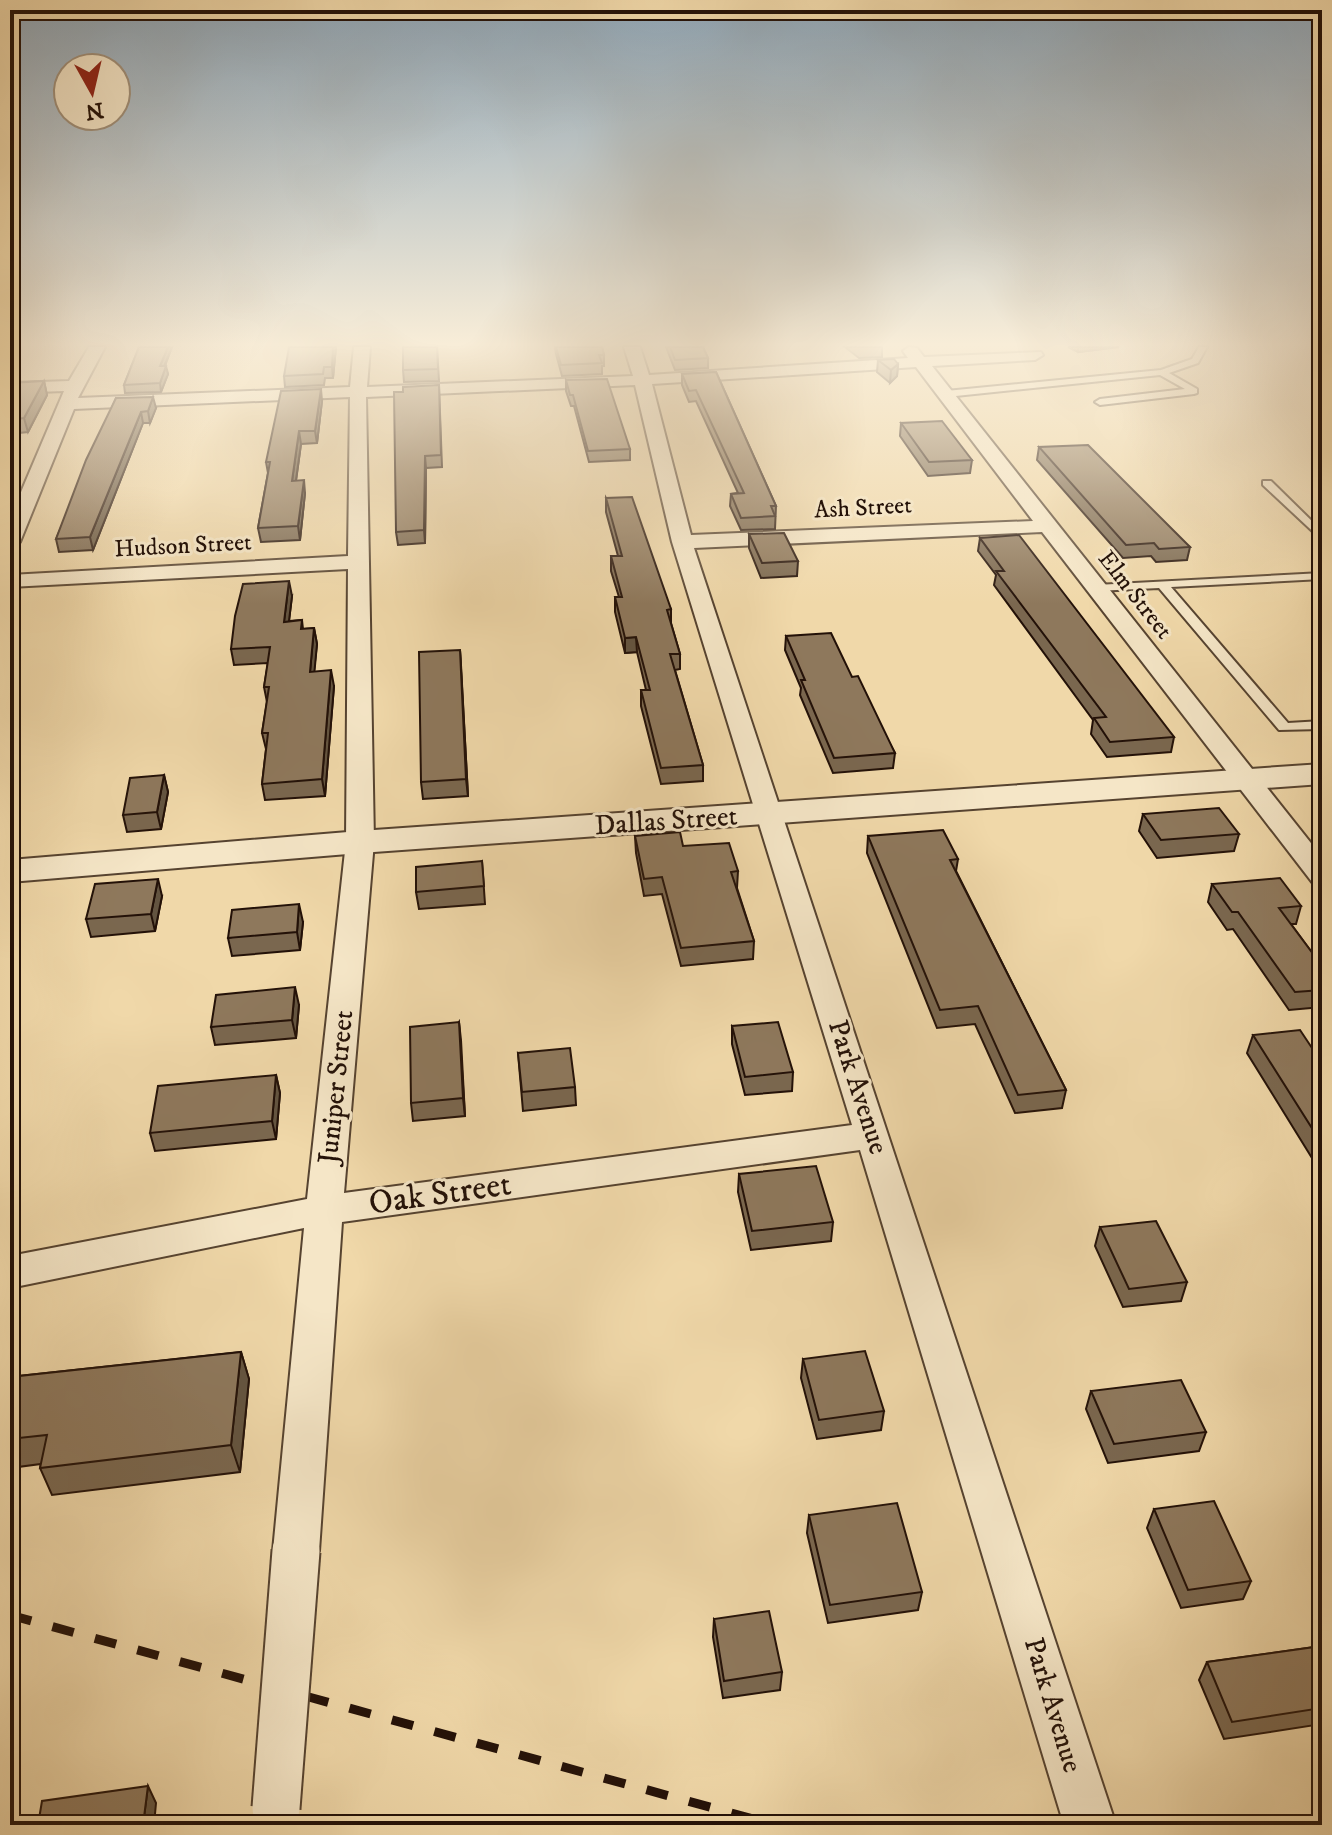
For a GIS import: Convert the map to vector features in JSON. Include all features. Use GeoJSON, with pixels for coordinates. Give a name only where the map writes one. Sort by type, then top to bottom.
{"type":"FeatureCollection","features":[{"type":"Feature","properties":{"kind":"street"},"geometry":{"type":"LineString","coordinates":[[10,542],[56,433]]}},
{"type":"Feature","properties":{"kind":"street","name":"Juniper Street"},"geometry":{"type":"LineString","coordinates":[[275,1816],[324,1210],[360,842],[358,433]]}},
{"type":"Feature","properties":{"kind":"street","name":"Park Avenue"},"geometry":{"type":"LineString","coordinates":[[656,433],[682,542],[1090,1825]]}},
{"type":"Feature","properties":{"kind":"street","name":"Elm Street"},"geometry":{"type":"LineString","coordinates":[[976,433],[1322,876]]}},
{"type":"Feature","properties":{"kind":"street","name":"Ash Street"},"geometry":{"type":"LineString","coordinates":[[682,542],[1047,526]]}},
{"type":"Feature","properties":{"kind":"street","name":"Hudson Street"},"geometry":{"type":"LineString","coordinates":[[10,581],[359,562]]}},
{"type":"Feature","properties":{"kind":"street","name":"Dallas Street"},"geometry":{"type":"LineString","coordinates":[[10,871],[360,842],[1322,774]]}},
{"type":"Feature","properties":{"kind":"street","name":"Oak Street"},"geometry":{"type":"LineString","coordinates":[[10,1272],[324,1210],[873,1135]]}},
{"type":"Feature","properties":{"kind":"lane"},"geometry":{"type":"LineString","coordinates":[[1267,483],[1322,537]]}},
{"type":"Feature","properties":{"kind":"lane"},"geometry":{"type":"LineString","coordinates":[[1096,588],[1322,576]]}},
{"type":"Feature","properties":{"kind":"lane"},"geometry":{"type":"LineString","coordinates":[[1163,585],[1284,727],[1322,725]]}},
{"type":"Feature","properties":{"kind":"building"},"geometry":{"type":"Polygon","coordinates":[[[99,433],[133,433],[90,537],[56,539],[99,433]]]}},
{"type":"Feature","properties":{"kind":"building"},"geometry":{"type":"Polygon","coordinates":[[[272,433],[299,433],[292,481],[304,480],[298,526],[258,528],[270,462],[266,462],[272,433]]]}},
{"type":"Feature","properties":{"kind":"building"},"geometry":{"type":"Polygon","coordinates":[[[395,433],[440,433],[441,455],[425,456],[424,530],[396,532],[395,433]]]}},
{"type":"Feature","properties":{"kind":"building"},"geometry":{"type":"Polygon","coordinates":[[[583,433],[625,433],[630,449],[588,451],[583,433]]]}},
{"type":"Feature","properties":{"kind":"building"},"geometry":{"type":"Polygon","coordinates":[[[716,433],[743,433],[776,506],[771,506],[775,516],[741,518],[731,494],[744,493],[716,433]]]}},
{"type":"Feature","properties":{"kind":"building"},"geometry":{"type":"Polygon","coordinates":[[[908,433],[951,433],[972,460],[929,462],[908,433]]]}},
{"type":"Feature","properties":{"kind":"building"},"geometry":{"type":"Polygon","coordinates":[[[1088,445],[1190,547],[1159,549],[1154,543],[1126,545],[1039,447],[1088,445]]]}},
{"type":"Feature","properties":{"kind":"building"},"geometry":{"type":"Polygon","coordinates":[[[632,497],[671,609],[667,610],[680,654],[670,654],[703,765],[661,768],[641,690],[650,690],[636,637],[625,638],[615,597],[622,597],[611,556],[622,556],[606,498],[632,497]]]}},
{"type":"Feature","properties":{"kind":"building"},"geometry":{"type":"Polygon","coordinates":[[[784,533],[798,561],[762,563],[749,534],[784,533]]]}},
{"type":"Feature","properties":{"kind":"building"},"geometry":{"type":"Polygon","coordinates":[[[1019,535],[1174,737],[1110,742],[1094,718],[1106,717],[996,571],[1004,571],[980,538],[1019,535]]]}},
{"type":"Feature","properties":{"kind":"building"},"geometry":{"type":"Polygon","coordinates":[[[289,581],[284,622],[302,620],[301,629],[314,628],[310,672],[331,670],[322,779],[262,784],[268,733],[262,733],[269,687],[264,687],[270,647],[231,649],[235,616],[243,584],[289,581]]]}},
{"type":"Feature","properties":{"kind":"building"},"geometry":{"type":"Polygon","coordinates":[[[831,633],[852,677],[858,676],[895,753],[834,758],[786,636],[831,633]]]}},
{"type":"Feature","properties":{"kind":"building"},"geometry":{"type":"Polygon","coordinates":[[[460,650],[466,779],[421,782],[419,652],[460,650]]]}},
{"type":"Feature","properties":{"kind":"building"},"geometry":{"type":"Polygon","coordinates":[[[164,775],[157,812],[123,815],[130,778],[164,775]]]}},
{"type":"Feature","properties":{"kind":"building"},"geometry":{"type":"Polygon","coordinates":[[[1219,808],[1239,834],[1161,840],[1143,814],[1219,808]]]}},
{"type":"Feature","properties":{"kind":"building"},"geometry":{"type":"Polygon","coordinates":[[[943,830],[958,859],[950,860],[1066,1090],[1018,1095],[978,1006],[940,1010],[868,836],[943,830]]]}},
{"type":"Feature","properties":{"kind":"building"},"geometry":{"type":"Polygon","coordinates":[[[680,832],[683,846],[729,843],[738,871],[731,872],[754,941],[681,948],[662,877],[644,879],[635,836],[680,832]]]}},
{"type":"Feature","properties":{"kind":"building"},"geometry":{"type":"Polygon","coordinates":[[[482,861],[484,886],[416,892],[416,867],[482,861]]]}},
{"type":"Feature","properties":{"kind":"building"},"geometry":{"type":"Polygon","coordinates":[[[1280,878],[1301,906],[1279,908],[1322,966],[1322,990],[1295,992],[1238,912],[1232,912],[1212,884],[1280,878]]]}},
{"type":"Feature","properties":{"kind":"building"},"geometry":{"type":"Polygon","coordinates":[[[158,879],[151,914],[86,919],[95,884],[158,879]]]}},
{"type":"Feature","properties":{"kind":"building"},"geometry":{"type":"Polygon","coordinates":[[[299,904],[297,932],[228,938],[232,910],[299,904]]]}},
{"type":"Feature","properties":{"kind":"building"},"geometry":{"type":"Polygon","coordinates":[[[295,987],[292,1020],[211,1027],[216,995],[295,987]]]}},
{"type":"Feature","properties":{"kind":"building"},"geometry":{"type":"Polygon","coordinates":[[[459,1022],[463,1098],[411,1103],[410,1027],[459,1022]]]}},
{"type":"Feature","properties":{"kind":"building"},"geometry":{"type":"Polygon","coordinates":[[[778,1022],[793,1072],[745,1077],[732,1026],[778,1022]]]}},
{"type":"Feature","properties":{"kind":"building"},"geometry":{"type":"Polygon","coordinates":[[[1300,1030],[1322,1063],[1322,1144],[1253,1035],[1300,1030]]]}},
{"type":"Feature","properties":{"kind":"building"},"geometry":{"type":"Polygon","coordinates":[[[570,1048],[575,1087],[522,1092],[518,1053],[570,1048]]]}},
{"type":"Feature","properties":{"kind":"building"},"geometry":{"type":"Polygon","coordinates":[[[276,1075],[272,1121],[150,1133],[158,1086],[276,1075]]]}},
{"type":"Feature","properties":{"kind":"building"},"geometry":{"type":"Polygon","coordinates":[[[816,1166],[833,1222],[752,1231],[739,1174],[816,1166]]]}},
{"type":"Feature","properties":{"kind":"building"},"geometry":{"type":"Polygon","coordinates":[[[1156,1221],[1187,1282],[1129,1289],[1100,1227],[1156,1221]]]}},
{"type":"Feature","properties":{"kind":"building"},"geometry":{"type":"Polygon","coordinates":[[[865,1351],[884,1411],[819,1420],[803,1359],[865,1351]]]}},
{"type":"Feature","properties":{"kind":"building"},"geometry":{"type":"Polygon","coordinates":[[[241,1352],[231,1445],[40,1468],[47,1435],[10,1439],[10,1377],[241,1352]]]}},
{"type":"Feature","properties":{"kind":"building"},"geometry":{"type":"Polygon","coordinates":[[[1181,1380],[1206,1432],[1114,1444],[1091,1391],[1181,1380]]]}},
{"type":"Feature","properties":{"kind":"building"},"geometry":{"type":"Polygon","coordinates":[[[1214,1501],[1251,1581],[1188,1590],[1154,1509],[1214,1501]]]}},
{"type":"Feature","properties":{"kind":"building"},"geometry":{"type":"Polygon","coordinates":[[[897,1503],[922,1592],[830,1605],[809,1515],[897,1503]]]}},
{"type":"Feature","properties":{"kind":"building"},"geometry":{"type":"Polygon","coordinates":[[[769,1611],[782,1672],[724,1681],[714,1619],[769,1611]]]}},
{"type":"Feature","properties":{"kind":"building"},"geometry":{"type":"Polygon","coordinates":[[[1322,1646],[1322,1708],[1232,1722],[1207,1662],[1322,1646]]]}},
{"type":"Feature","properties":{"kind":"building"},"geometry":{"type":"Polygon","coordinates":[[[148,1786],[143,1825],[38,1825],[42,1801],[148,1786]]]}},
{"type":"Feature","properties":{"kind":"railway"},"geometry":{"type":"LineString","coordinates":[[10,1615],[775,1825]]}}]}
